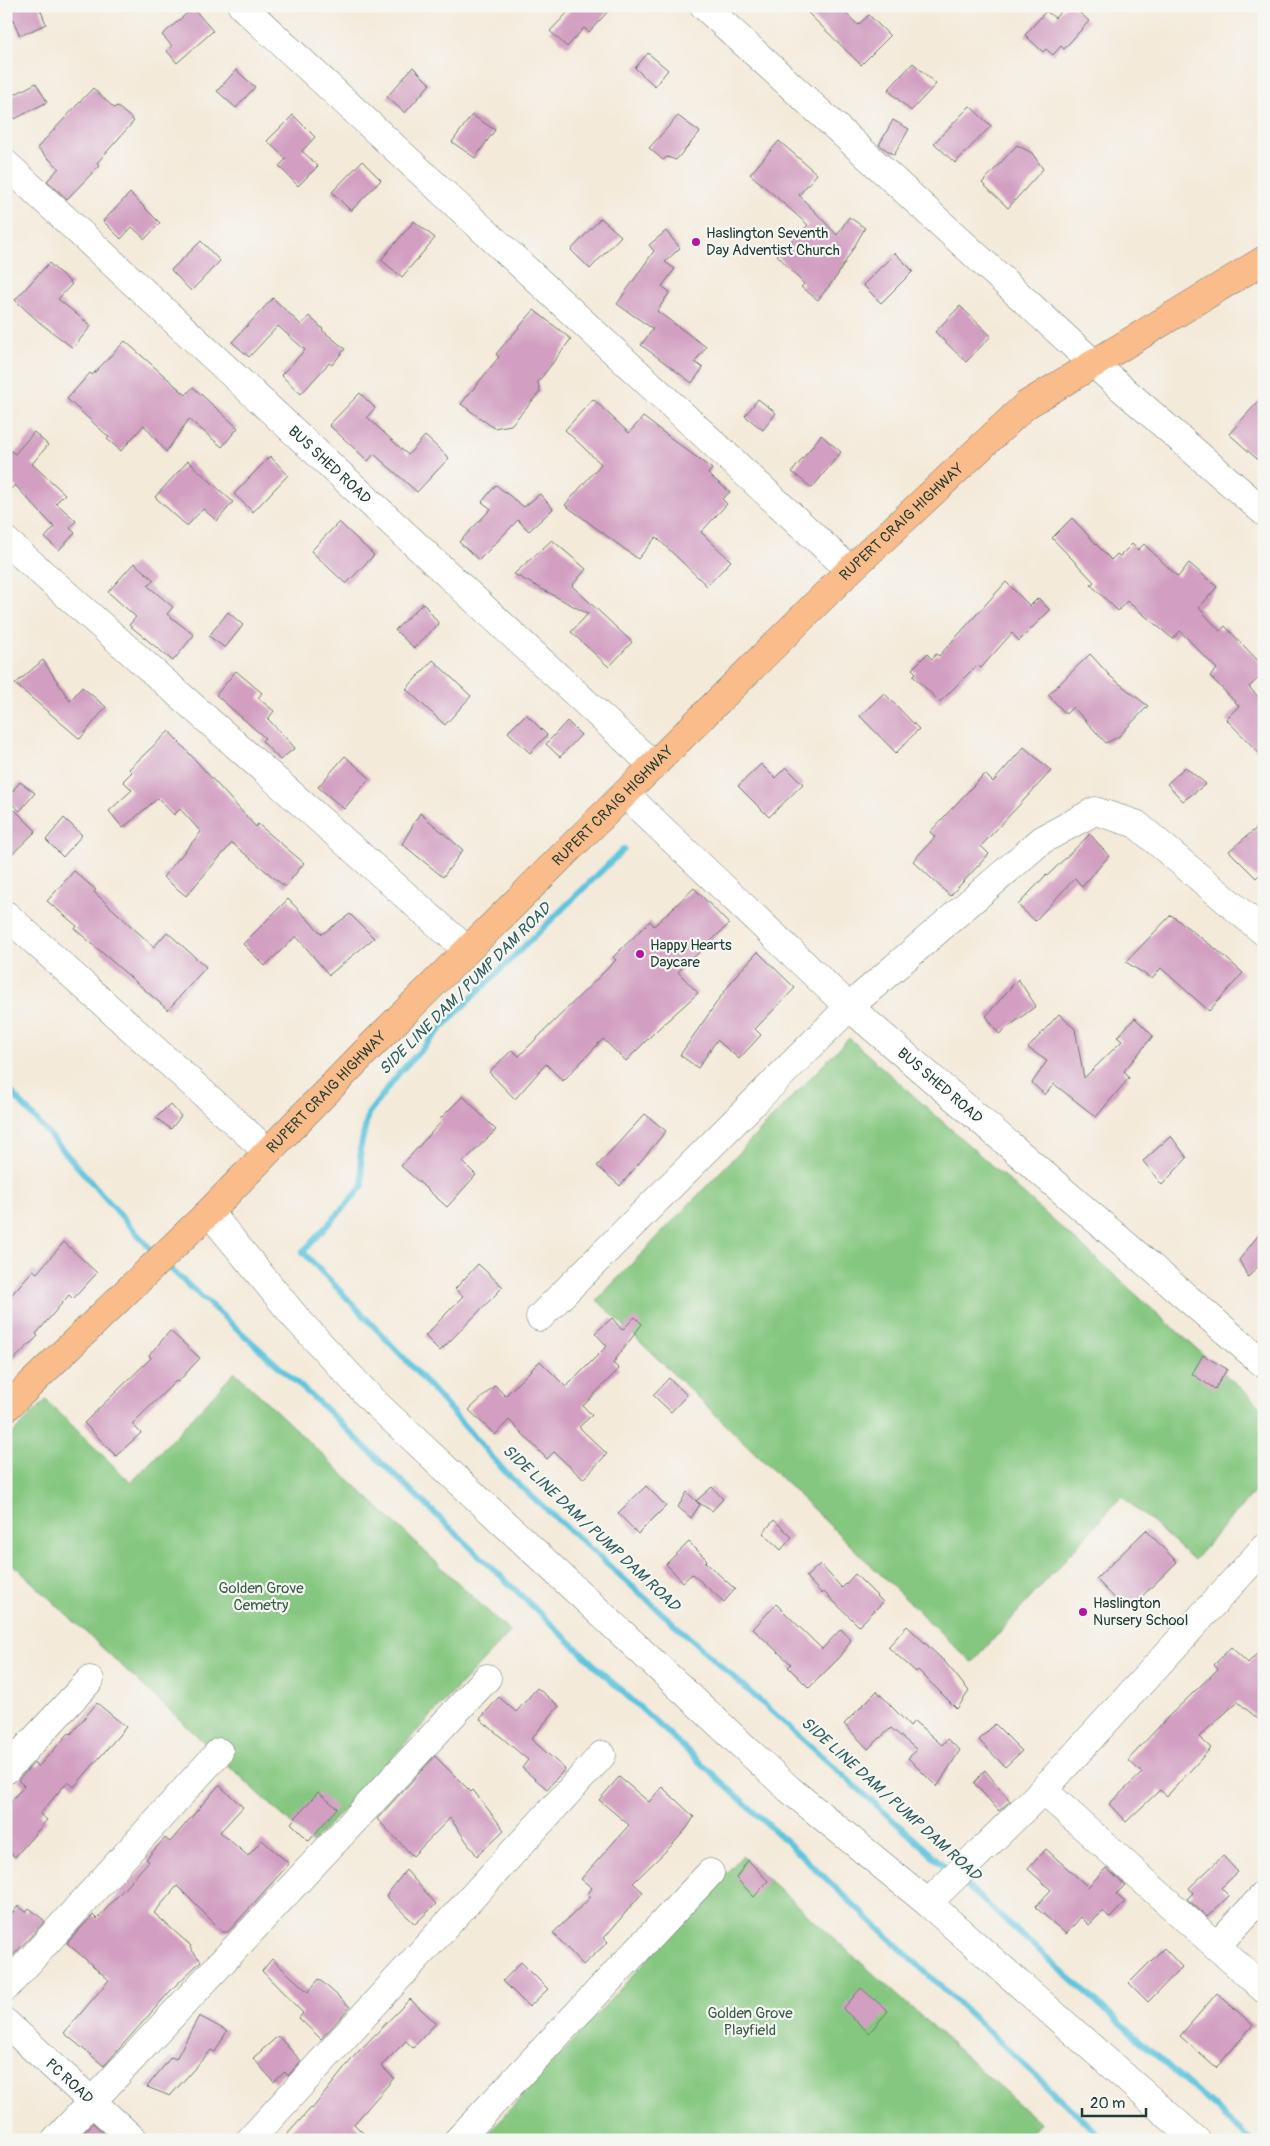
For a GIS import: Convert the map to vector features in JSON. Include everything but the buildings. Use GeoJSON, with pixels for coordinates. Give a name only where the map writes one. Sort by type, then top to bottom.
{"type":"FeatureCollection","features":[{"type":"Feature","properties":{"kind":"main road","name":"RUPERT CRAIG HIGHWAY"},"geometry":{"type":"LineString","coordinates":[[6,1408],[209,1212],[467,950],[626,795],[850,570],[1026,405],[1264,260]]}},
{"type":"Feature","properties":{"kind":"street"},"geometry":{"type":"LineString","coordinates":[[242,6],[850,570]]}},
{"type":"Feature","properties":{"kind":"street"},"geometry":{"type":"LineString","coordinates":[[704,6],[1094,364],[1264,512]]}},
{"type":"Feature","properties":{"kind":"street","name":"BUS SHED ROAD"},"geometry":{"type":"LineString","coordinates":[[6,164],[654,766]]}},
{"type":"Feature","properties":{"kind":"street"},"geometry":{"type":"LineString","coordinates":[[6,541],[467,950]]}},
{"type":"Feature","properties":{"kind":"street","name":"BUS SHED ROAD"},"geometry":{"type":"LineString","coordinates":[[626,795],[849,1007],[1264,1364]]}},
{"type":"Feature","properties":{"kind":"street"},"geometry":{"type":"LineString","coordinates":[[540,1317],[849,1007],[1042,840],[1096,811],[1136,824],[1264,932]]}},
{"type":"Feature","properties":{"kind":"street"},"geometry":{"type":"LineString","coordinates":[[6,915],[267,1151]]}},
{"type":"Feature","properties":{"kind":"street"},"geometry":{"type":"LineString","coordinates":[[209,1212],[296,1318],[373,1401],[789,1789],[928,1903],[1196,2140]]}},
{"type":"Feature","properties":{"kind":"street"},"geometry":{"type":"LineString","coordinates":[[928,1903],[1043,1790],[1264,1548]]}},
{"type":"Feature","properties":{"kind":"street"},"geometry":{"type":"LineString","coordinates":[[56,2140],[487,1678]]}},
{"type":"Feature","properties":{"kind":"street"},"geometry":{"type":"LineString","coordinates":[[6,1770],[90,1680]]}},
{"type":"Feature","properties":{"kind":"street"},"geometry":{"type":"LineString","coordinates":[[6,1987],[219,1752]]}},
{"type":"Feature","properties":{"kind":"street"},"geometry":{"type":"LineString","coordinates":[[250,2140],[602,1755]]}},
{"type":"Feature","properties":{"kind":"street"},"geometry":{"type":"LineString","coordinates":[[1043,1790],[1264,1989]]}},
{"type":"Feature","properties":{"kind":"street"},"geometry":{"type":"LineString","coordinates":[[458,2140],[710,1873]]}},
{"type":"Feature","properties":{"kind":"street"},"geometry":{"type":"LineString","coordinates":[[1217,1945],[1264,1895]]}},
{"type":"Feature","properties":{"kind":"street","name":"PC ROAD"},"geometry":{"type":"LineString","coordinates":[[6,2023],[134,2140]]}},
{"type":"Feature","properties":{"kind":"green space"},"geometry":{"type":"Polygon","coordinates":[[[849,1038],[1264,1409],[1264,1481],[1194,1560],[1122,1496],[972,1663],[597,1300],[849,1038]]]}},
{"type":"Feature","properties":{"kind":"green space","name":"Golden Grove Cemetry"},"geometry":{"type":"Polygon","coordinates":[[[235,1372],[510,1632],[312,1843],[6,1558],[6,1440],[46,1400],[131,1483],[235,1372]]]}},
{"type":"Feature","properties":{"kind":"green space","name":"Golden Grove Playfield"},"geometry":{"type":"Polygon","coordinates":[[[742,1856],[1040,2123],[1025,2140],[482,2140],[742,1856]]]}},
{"type":"Feature","properties":{"kind":"waterway","name":"SIDE LINE DAM / PUMP DAM ROAD"},"geometry":{"type":"LineString","coordinates":[[624,849],[461,1008],[399,1073],[368,1114],[360,1150],[363,1186],[303,1252],[406,1360],[508,1475],[951,1872]]}},
{"type":"Feature","properties":{"kind":"waterway"},"geometry":{"type":"LineString","coordinates":[[6,1086],[156,1255]]}},
{"type":"Feature","properties":{"kind":"waterway"},"geometry":{"type":"LineString","coordinates":[[165,1264],[316,1400],[611,1681],[786,1841],[1104,2140]]}},
{"type":"Feature","properties":{"kind":"waterway","name":"SIDE LINE DAM / PUMP DAM ROAD"},"geometry":{"type":"LineString","coordinates":[[960,1880],[1251,2140]]}},
{"type":"Feature","properties":{"kind":"place","name":"Haslington Seventh Day Adventist Church"},"geometry":{"type":"Point","coordinates":[696,242]}},
{"type":"Feature","properties":{"kind":"place","name":"Happy Hearts Daycare"},"geometry":{"type":"Point","coordinates":[640,954]}},
{"type":"Feature","properties":{"kind":"place","name":"Haslington Nursery School"},"geometry":{"type":"Point","coordinates":[1083,1612]}}]}
